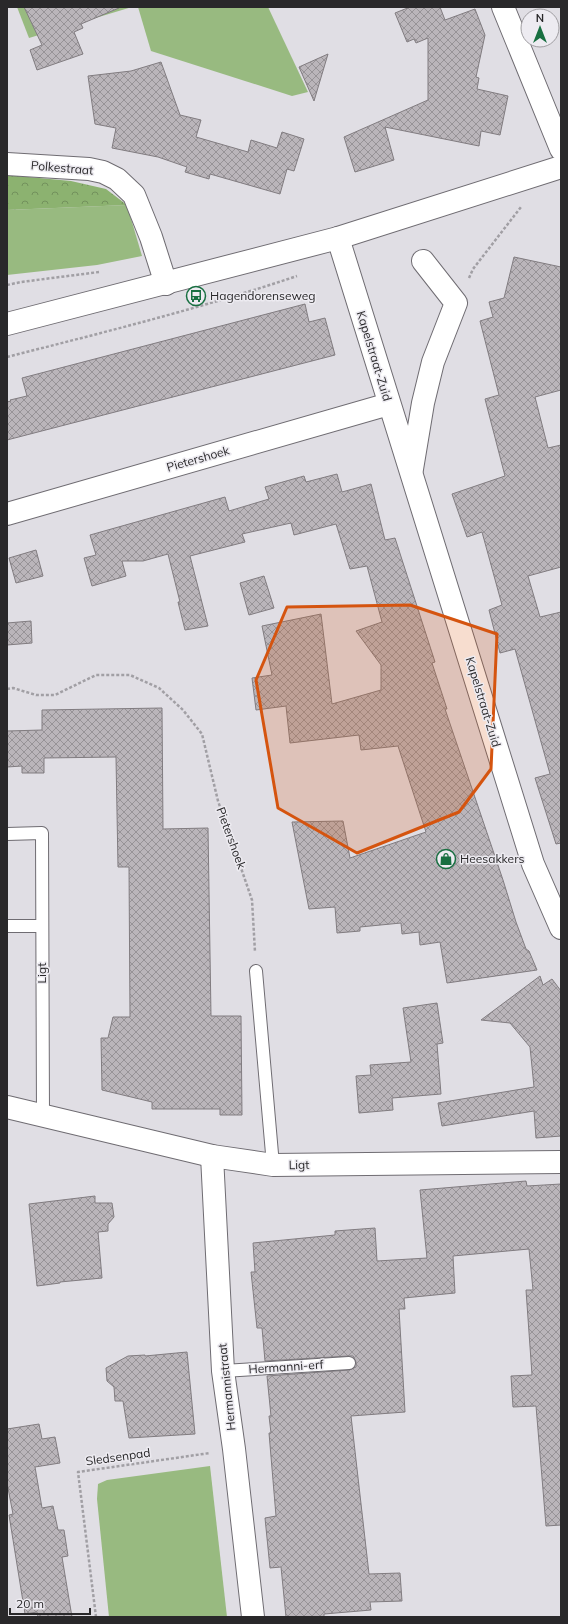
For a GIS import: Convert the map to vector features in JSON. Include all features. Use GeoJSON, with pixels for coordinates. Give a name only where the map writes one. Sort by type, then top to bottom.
{"type":"FeatureCollection","features":[{"type":"Feature","properties":{"kind":"street"},"geometry":{"type":"LineString","coordinates":[[503,7],[561,149]]}},
{"type":"Feature","properties":{"kind":"street","name":"Polkestraat"},"geometry":{"type":"LineString","coordinates":[[7,164],[89,169],[103,172],[117,178],[134,195],[151,237],[166,284]]}},
{"type":"Feature","properties":{"kind":"street"},"geometry":{"type":"LineString","coordinates":[[7,324],[166,284],[338,238],[561,167]]}},
{"type":"Feature","properties":{"kind":"street","name":"Kapelstraat-Zuid"},"geometry":{"type":"LineString","coordinates":[[338,238],[534,864],[561,928]]}},
{"type":"Feature","properties":{"kind":"street"},"geometry":{"type":"LineString","coordinates":[[423,261],[456,303]]}},
{"type":"Feature","properties":{"kind":"street","name":"Kapelstraat-Zuid"},"geometry":{"type":"LineString","coordinates":[[412,474],[423,403],[433,362],[456,303]]}},
{"type":"Feature","properties":{"kind":"street","name":"Pietershoek"},"geometry":{"type":"LineString","coordinates":[[7,514],[389,404]]}},
{"type":"Feature","properties":{"kind":"street","name":"Ligt"},"geometry":{"type":"LineString","coordinates":[[7,1107],[212,1156],[273,1165],[561,1162]]}},
{"type":"Feature","properties":{"kind":"street","name":"Hermannistraat"},"geometry":{"type":"LineString","coordinates":[[212,1156],[223,1372],[234,1449],[253,1617]]}},
{"type":"Feature","properties":{"kind":"lane","name":"Ligt"},"geometry":{"type":"LineString","coordinates":[[7,834],[42,833],[43,1116]]}},
{"type":"Feature","properties":{"kind":"lane"},"geometry":{"type":"LineString","coordinates":[[7,926],[42,926]]}},
{"type":"Feature","properties":{"kind":"lane"},"geometry":{"type":"LineString","coordinates":[[256,971],[273,1165]]}},
{"type":"Feature","properties":{"kind":"lane","name":"Hermanni-erf"},"geometry":{"type":"LineString","coordinates":[[223,1372],[349,1363]]}},
{"type":"Feature","properties":{"kind":"path"},"geometry":{"type":"LineString","coordinates":[[456,303],[473,269],[524,204]]}},
{"type":"Feature","properties":{"kind":"path","name":"Pietershoek"},"geometry":{"type":"LineString","coordinates":[[7,689],[13,688],[36,695],[55,695],[96,675],[130,675],[159,688],[183,710],[202,734],[218,801],[252,900],[256,971]]}},
{"type":"Feature","properties":{"kind":"path","name":"Sledsenpad"},"geometry":{"type":"LineString","coordinates":[[96,1617],[78,1472],[234,1449]]}},
{"type":"Feature","properties":{"kind":"highlighted area"},"geometry":{"type":"Polygon","coordinates":[[[410,605],[497,634],[491,769],[459,812],[357,853],[278,808],[256,680],[287,607],[410,605]]]}},
{"type":"Feature","properties":{"kind":"green space"},"geometry":{"type":"Polygon","coordinates":[[[17,7],[132,7],[29,38],[17,7]]]}},
{"type":"Feature","properties":{"kind":"green space"},"geometry":{"type":"Polygon","coordinates":[[[138,7],[268,7],[308,92],[292,96],[151,51],[138,7]]]}},
{"type":"Feature","properties":{"kind":"green space"},"geometry":{"type":"Polygon","coordinates":[[[7,175],[71,181],[106,189],[127,205],[7,210],[7,175]]]}},
{"type":"Feature","properties":{"kind":"green space"},"geometry":{"type":"Polygon","coordinates":[[[127,205],[142,256],[97,265],[7,275],[7,210],[127,205]]]}},
{"type":"Feature","properties":{"kind":"green space"},"geometry":{"type":"Polygon","coordinates":[[[210,1466],[227,1617],[109,1617],[97,1499],[98,1484],[107,1480],[210,1466]]]}},
{"type":"Feature","properties":{"kind":"building"},"geometry":{"type":"Polygon","coordinates":[[[24,7],[119,8],[81,24],[83,28],[74,32],[83,54],[37,70],[30,50],[42,45],[24,7]]]}},
{"type":"Feature","properties":{"kind":"building"},"geometry":{"type":"Polygon","coordinates":[[[410,7],[440,7],[445,20],[475,9],[485,35],[476,77],[479,78],[477,89],[508,96],[500,135],[481,131],[479,146],[385,127],[394,160],[355,172],[344,137],[428,100],[428,38],[416,43],[414,39],[407,42],[395,13],[410,7]]]}},
{"type":"Feature","properties":{"kind":"building"},"geometry":{"type":"Polygon","coordinates":[[[328,54],[314,101],[299,67],[328,54]]]}},
{"type":"Feature","properties":{"kind":"building"},"geometry":{"type":"Polygon","coordinates":[[[161,62],[180,115],[201,120],[196,137],[248,152],[251,140],[277,148],[282,132],[304,139],[294,171],[287,169],[280,194],[210,174],[209,179],[185,172],[187,167],[158,157],[112,148],[116,128],[95,124],[88,76],[131,71],[161,62]]]}},
{"type":"Feature","properties":{"kind":"building"},"geometry":{"type":"Polygon","coordinates":[[[514,257],[561,267],[561,390],[535,397],[548,448],[561,445],[561,567],[528,576],[540,617],[561,612],[561,843],[556,844],[535,778],[550,774],[515,649],[500,653],[489,610],[502,605],[482,532],[467,537],[452,494],[505,476],[485,399],[499,395],[480,321],[493,317],[489,302],[504,298],[514,257]]]}},
{"type":"Feature","properties":{"kind":"building"},"geometry":{"type":"Polygon","coordinates":[[[305,304],[309,322],[325,318],[335,355],[7,440],[7,402],[27,396],[22,378],[305,304]]]}},
{"type":"Feature","properties":{"kind":"building"},"geometry":{"type":"Polygon","coordinates":[[[337,474],[342,492],[371,484],[385,540],[395,538],[435,662],[432,663],[447,709],[445,709],[516,922],[526,949],[529,951],[537,970],[447,983],[440,942],[420,945],[419,932],[402,934],[401,923],[360,927],[360,931],[337,933],[335,907],[309,909],[292,822],[343,821],[350,858],[426,832],[398,746],[361,750],[359,735],[290,743],[286,706],[256,710],[252,678],[272,675],[262,626],[321,614],[332,704],[381,690],[381,665],[356,631],[382,622],[367,566],[350,569],[336,524],[294,535],[291,523],[242,534],[245,542],[190,556],[208,626],[185,630],[178,602],[180,602],[168,554],[143,561],[122,561],[126,576],[92,586],[84,558],[96,555],[90,535],[225,497],[229,511],[269,499],[265,487],[304,476],[306,482],[337,474]]]}},
{"type":"Feature","properties":{"kind":"building"},"geometry":{"type":"Polygon","coordinates":[[[36,550],[43,576],[16,583],[9,558],[36,550]]]}},
{"type":"Feature","properties":{"kind":"building"},"geometry":{"type":"Polygon","coordinates":[[[264,576],[274,608],[249,615],[240,583],[264,576]]]}},
{"type":"Feature","properties":{"kind":"building"},"geometry":{"type":"Polygon","coordinates":[[[31,621],[32,643],[7,645],[7,623],[31,621]]]}},
{"type":"Feature","properties":{"kind":"building"},"geometry":{"type":"Polygon","coordinates":[[[162,708],[163,829],[208,828],[211,1016],[241,1016],[242,1115],[220,1115],[220,1109],[152,1109],[152,1102],[102,1090],[101,1038],[108,1038],[113,1017],[130,1017],[129,867],[118,867],[116,757],[44,758],[44,773],[22,773],[22,766],[7,767],[7,731],[42,730],[42,710],[162,708]]]}},
{"type":"Feature","properties":{"kind":"building"},"geometry":{"type":"Polygon","coordinates":[[[540,976],[543,985],[552,979],[561,991],[561,1136],[536,1138],[534,1111],[442,1126],[438,1103],[534,1087],[530,1047],[510,1023],[481,1020],[540,976]]]}},
{"type":"Feature","properties":{"kind":"building"},"geometry":{"type":"Polygon","coordinates":[[[437,1003],[443,1043],[437,1044],[441,1094],[392,1098],[393,1110],[359,1113],[356,1076],[371,1075],[370,1065],[411,1062],[403,1008],[437,1003]]]}},
{"type":"Feature","properties":{"kind":"building"},"geometry":{"type":"Polygon","coordinates":[[[526,1181],[527,1186],[561,1184],[561,1525],[546,1526],[536,1406],[513,1407],[511,1376],[532,1375],[526,1290],[533,1290],[529,1249],[453,1256],[455,1293],[404,1298],[405,1309],[399,1309],[405,1412],[351,1416],[369,1574],[400,1573],[402,1601],[370,1602],[371,1610],[324,1614],[324,1617],[286,1617],[281,1567],[270,1568],[265,1518],[276,1516],[269,1433],[271,1433],[269,1416],[271,1416],[267,1376],[349,1370],[356,1367],[356,1362],[353,1356],[265,1361],[262,1328],[257,1328],[251,1272],[255,1272],[253,1243],[335,1235],[335,1231],[375,1228],[377,1261],[427,1258],[420,1190],[526,1181]]]}},
{"type":"Feature","properties":{"kind":"building"},"geometry":{"type":"Polygon","coordinates":[[[95,1196],[95,1203],[112,1203],[114,1217],[108,1224],[108,1231],[98,1232],[102,1278],[37,1286],[29,1204],[95,1196]]]}},
{"type":"Feature","properties":{"kind":"building"},"geometry":{"type":"Polygon","coordinates":[[[187,1352],[195,1434],[129,1438],[123,1401],[115,1401],[114,1387],[107,1381],[106,1368],[128,1356],[187,1352]]]}},
{"type":"Feature","properties":{"kind":"building"},"geometry":{"type":"Polygon","coordinates":[[[39,1424],[42,1439],[55,1437],[60,1463],[35,1467],[42,1508],[53,1506],[58,1530],[64,1530],[68,1556],[62,1557],[72,1617],[38,1617],[37,1612],[25,1614],[9,1515],[13,1514],[7,1483],[7,1429],[39,1424]]]}},
{"type":"Feature","properties":{"kind":"place","name":"Hagendorenseweg"},"geometry":{"type":"Point","coordinates":[196,296]}},
{"type":"Feature","properties":{"kind":"place","name":"Heesakkers"},"geometry":{"type":"Point","coordinates":[446,859]}}]}
